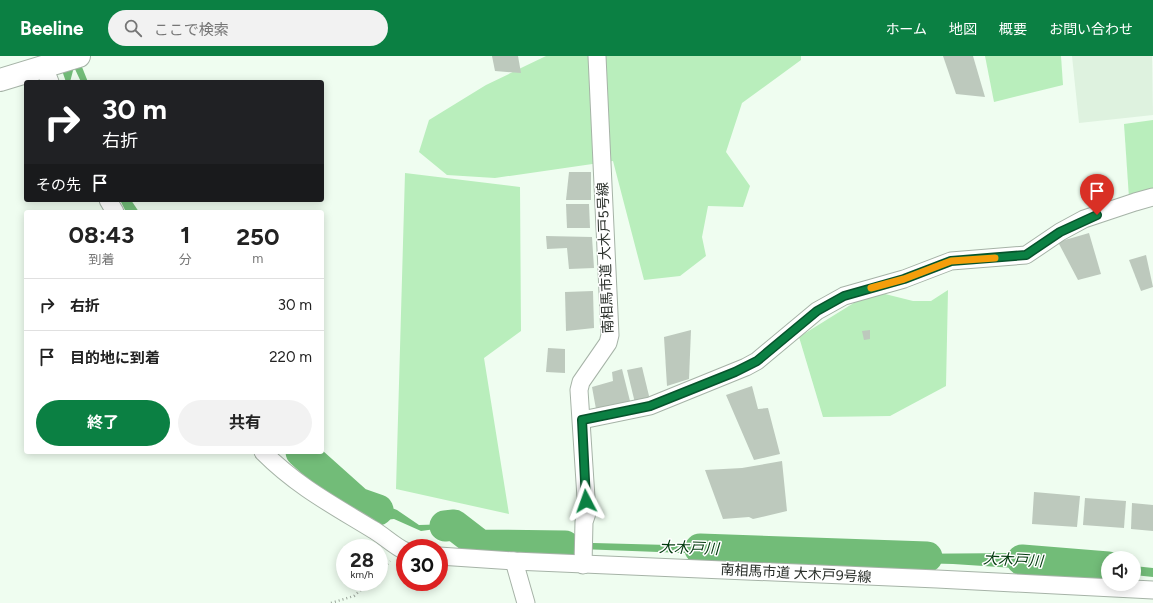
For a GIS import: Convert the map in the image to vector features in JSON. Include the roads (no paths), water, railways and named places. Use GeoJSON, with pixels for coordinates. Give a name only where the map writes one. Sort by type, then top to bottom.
{"type":"FeatureCollection","features":[{"type":"Feature","properties":{"kind":"main road"},"geometry":{"type":"LineString","coordinates":[[0,80],[49,71],[79,56]]}},
{"type":"Feature","properties":{"kind":"street","name":"南相馬市道 大木戸5号線"},"geometry":{"type":"LineString","coordinates":[[583,565],[584,522],[587,513],[579,390],[580,382],[608,343],[610,335],[597,56]]}},
{"type":"Feature","properties":{"kind":"street"},"geometry":{"type":"LineString","coordinates":[[582,420],[650,406],[735,372],[757,361],[817,311],[844,296],[904,279],[951,261],[1026,255],[1060,232],[1084,219],[1135,202],[1153,198]]}},
{"type":"Feature","properties":{"kind":"street"},"geometry":{"type":"LineString","coordinates":[[264,454],[290,478],[321,499],[372,528],[396,545]]}},
{"type":"Feature","properties":{"kind":"street","name":"南相馬市道 大木戸9号線"},"geometry":{"type":"LineString","coordinates":[[448,557],[583,565],[937,579],[1153,590]]}},
{"type":"Feature","properties":{"kind":"street"},"geometry":{"type":"LineString","coordinates":[[514,561],[526,603]]}},
{"type":"Feature","properties":{"kind":"water"},"geometry":{"type":"Polygon","coordinates":[[[57,56],[80,62],[87,80],[80,80],[74,67],[71,80],[65,80],[57,56]]]}},
{"type":"Feature","properties":{"kind":"water"},"geometry":{"type":"Polygon","coordinates":[[[121,202],[132,202],[138,210],[125,210],[121,202]]]}},
{"type":"Feature","properties":{"kind":"water"},"geometry":{"type":"Polygon","coordinates":[[[297,454],[312,454],[341,488],[397,510],[419,525],[452,524],[475,540],[707,546],[790,556],[866,549],[874,560],[890,554],[1032,553],[1084,569],[1101,563],[1101,574],[953,564],[475,545],[450,527],[421,531],[394,519],[384,520],[319,478],[297,454]]]}},
{"type":"Feature","properties":{"kind":"water"},"geometry":{"type":"Polygon","coordinates":[[[1141,567],[1153,568],[1153,577],[1141,576],[1141,567]]]}},
{"type":"Feature","properties":{"kind":"waterway","name":"大木戸川"},"geometry":{"type":"LineString","coordinates":[[303,454],[358,503],[378,510]]}},
{"type":"Feature","properties":{"kind":"waterway","name":"大木戸川"},"geometry":{"type":"LineString","coordinates":[[445,526],[454,525],[480,545],[565,546]]}},
{"type":"Feature","properties":{"kind":"waterway","name":"大木戸川"},"geometry":{"type":"LineString","coordinates":[[700,549],[927,557]]}},
{"type":"Feature","properties":{"kind":"waterway","name":"大木戸川"},"geometry":{"type":"LineString","coordinates":[[1022,560],[1101,566]]}}]}
